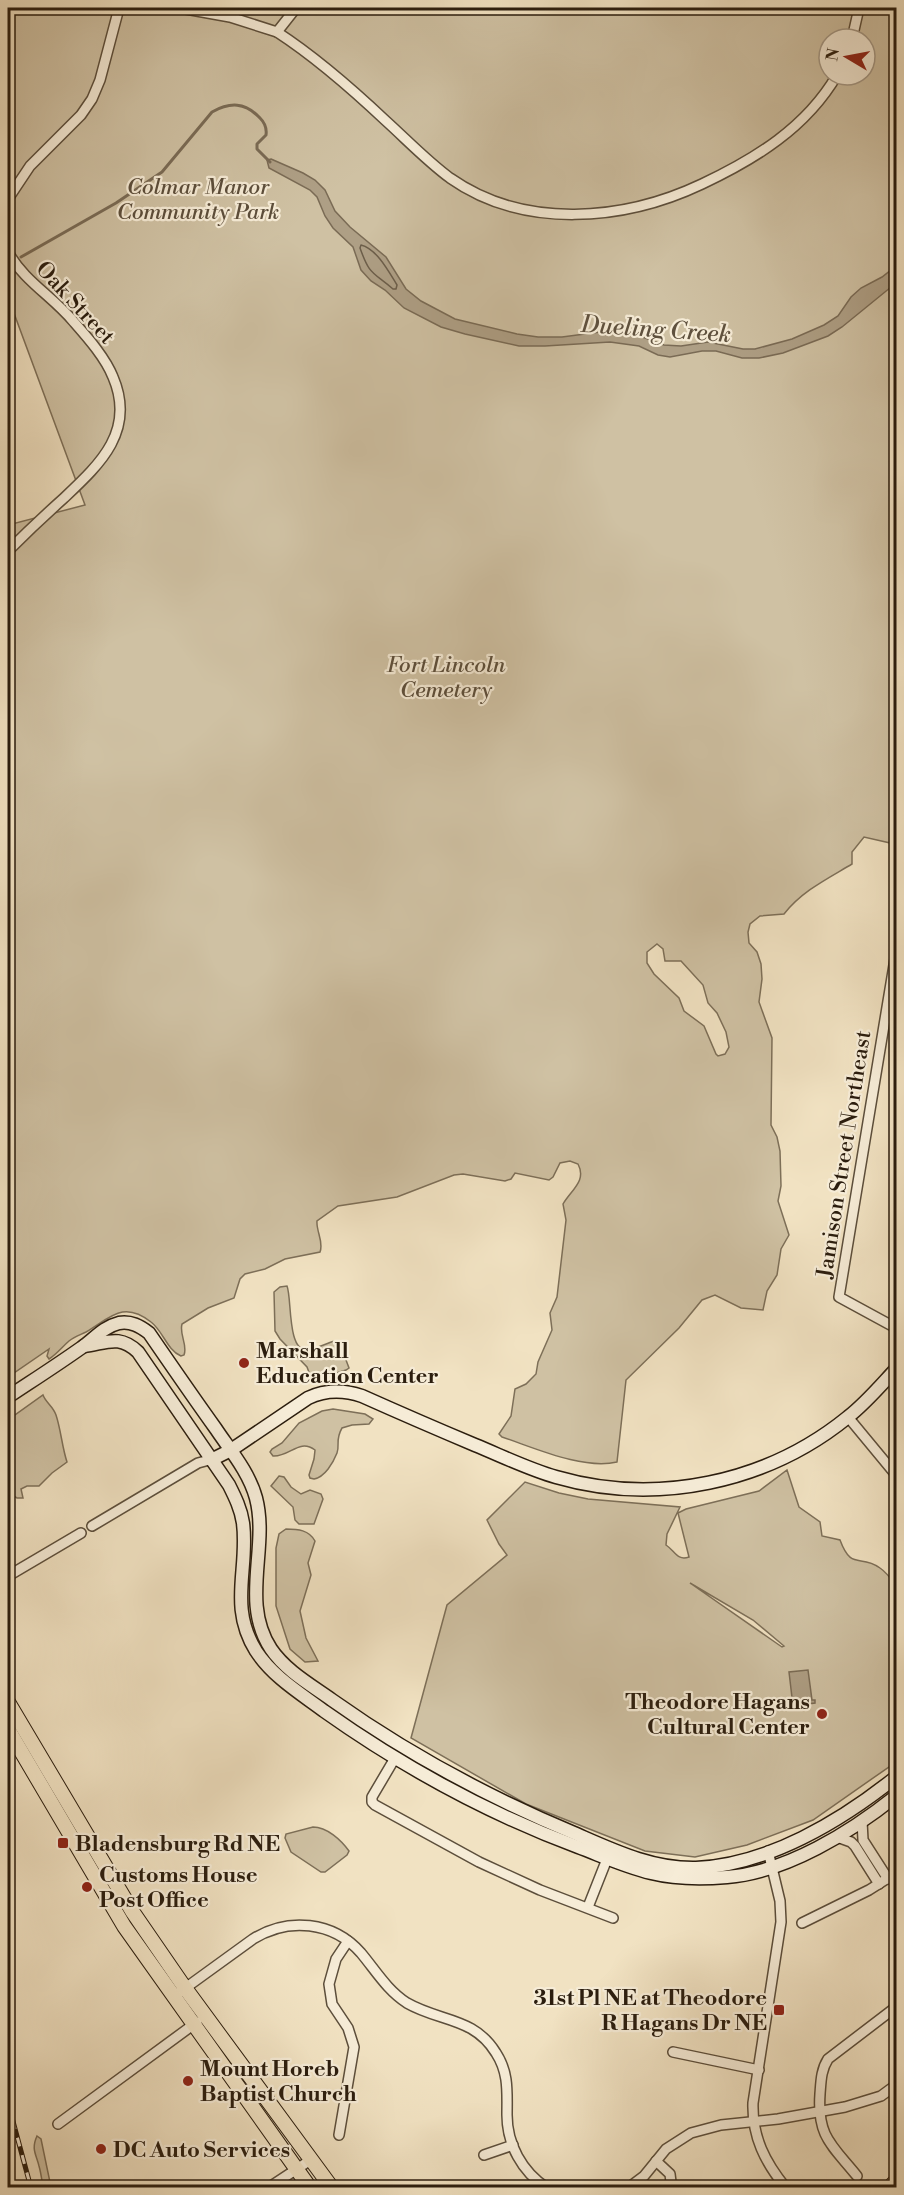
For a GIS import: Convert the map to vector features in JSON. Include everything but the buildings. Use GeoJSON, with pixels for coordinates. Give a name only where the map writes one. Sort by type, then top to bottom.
{"type":"FeatureCollection","features":[{"type":"Feature","properties":{"kind":"main road"},"geometry":{"type":"LineString","coordinates":[[8,1702],[132,1911],[185,1988],[332,2187]]}},
{"type":"Feature","properties":{"kind":"main road"},"geometry":{"type":"LineString","coordinates":[[8,1729],[124,1926],[310,2187]]}},
{"type":"Feature","properties":{"kind":"main road"},"geometry":{"type":"LineString","coordinates":[[889,2187],[897,2181]]}},
{"type":"Feature","properties":{"kind":"street"},"geometry":{"type":"LineString","coordinates":[[8,199],[30,166],[81,115],[92,99],[100,80],[119,8]]}},
{"type":"Feature","properties":{"kind":"street"},"geometry":{"type":"LineString","coordinates":[[180,8],[230,17],[277,32],[337,75],[451,178],[505,205],[549,214],[573,216],[621,210],[692,189],[741,165],[785,136],[818,102],[829,87]]}},
{"type":"Feature","properties":{"kind":"street"},"geometry":{"type":"LineString","coordinates":[[277,32],[296,8]]}},
{"type":"Feature","properties":{"kind":"street"},"geometry":{"type":"LineString","coordinates":[[855,27],[859,8]]}},
{"type":"Feature","properties":{"kind":"street","name":"Oak Street"},"geometry":{"type":"LineString","coordinates":[[8,254],[33,284],[74,321],[106,364],[117,390],[119,418],[112,443],[97,465],[8,551]]}},
{"type":"Feature","properties":{"kind":"street","name":"Jamison Street Northeast"},"geometry":{"type":"LineString","coordinates":[[897,953],[839,1297],[897,1328]]}},
{"type":"Feature","properties":{"kind":"street"},"geometry":{"type":"LineString","coordinates":[[8,1397],[107,1327],[122,1322],[133,1323],[143,1328],[149,1333],[246,1473],[256,1498],[259,1530],[255,1593],[259,1623],[272,1650],[294,1673],[406,1749],[446,1773],[525,1813],[621,1854],[648,1862],[740,1875],[772,1866],[807,1852],[862,1821],[897,1796]]}},
{"type":"Feature","properties":{"kind":"street"},"geometry":{"type":"LineString","coordinates":[[83,1346],[120,1340],[130,1344],[138,1352],[213,1459],[235,1497],[243,1522],[244,1535],[239,1595],[245,1625],[255,1649],[266,1665],[288,1685],[395,1758],[440,1785],[522,1826],[659,1875],[707,1872],[799,1839],[862,1804],[897,1777]]}},
{"type":"Feature","properties":{"kind":"street"},"geometry":{"type":"LineString","coordinates":[[92,1526],[198,1463],[231,1450],[308,1398],[329,1392],[362,1396],[520,1465],[553,1477],[609,1488],[660,1489],[711,1483],[766,1466],[801,1449],[848,1417],[897,1369]]}},
{"type":"Feature","properties":{"kind":"street"},"geometry":{"type":"LineString","coordinates":[[848,1417],[897,1475]]}},
{"type":"Feature","properties":{"kind":"street"},"geometry":{"type":"LineString","coordinates":[[8,1576],[81,1533]]}},
{"type":"Feature","properties":{"kind":"street"},"geometry":{"type":"LineString","coordinates":[[395,1758],[372,1797],[375,1805],[479,1862],[540,1890],[613,1918]]}},
{"type":"Feature","properties":{"kind":"street"},"geometry":{"type":"LineString","coordinates":[[862,1821],[863,1840],[883,1882]]}},
{"type":"Feature","properties":{"kind":"street"},"geometry":{"type":"LineString","coordinates":[[837,1836],[855,1846],[883,1882]]}},
{"type":"Feature","properties":{"kind":"street"},"geometry":{"type":"LineString","coordinates":[[768,1851],[780,1901],[781,1922],[753,2103],[754,2122],[762,2153],[769,2167],[786,2187]]}},
{"type":"Feature","properties":{"kind":"street"},"geometry":{"type":"LineString","coordinates":[[588,1907],[607,1858]]}},
{"type":"Feature","properties":{"kind":"street"},"geometry":{"type":"LineString","coordinates":[[802,1923],[897,1873]]}},
{"type":"Feature","properties":{"kind":"street"},"geometry":{"type":"LineString","coordinates":[[173,1997],[253,1939],[275,1928],[310,1925],[333,1932],[348,1941],[362,1954],[381,1980],[396,1995],[420,2009],[462,2023],[479,2033],[490,2044],[501,2062],[507,2081],[508,2124],[513,2145],[527,2172],[547,2187]]}},
{"type":"Feature","properties":{"kind":"street"},"geometry":{"type":"LineString","coordinates":[[339,2135],[354,2047],[348,2028],[332,2004],[329,1984],[336,1959],[348,1941]]}},
{"type":"Feature","properties":{"kind":"street"},"geometry":{"type":"LineString","coordinates":[[857,2176],[825,2137],[819,2112],[822,2069],[828,2059],[897,2007]]}},
{"type":"Feature","properties":{"kind":"street"},"geometry":{"type":"LineString","coordinates":[[58,2124],[207,2016]]}},
{"type":"Feature","properties":{"kind":"street"},"geometry":{"type":"LineString","coordinates":[[673,2052],[759,2070]]}},
{"type":"Feature","properties":{"kind":"street"},"geometry":{"type":"LineString","coordinates":[[628,2187],[644,2176],[672,2144],[691,2133],[713,2127],[845,2107],[881,2096],[897,2085]]}},
{"type":"Feature","properties":{"kind":"street"},"geometry":{"type":"LineString","coordinates":[[484,2154],[513,2145]]}},
{"type":"Feature","properties":{"kind":"street"},"geometry":{"type":"LineString","coordinates":[[268,2187],[312,2159]]}},
{"type":"Feature","properties":{"kind":"street"},"geometry":{"type":"LineString","coordinates":[[656,2162],[670,2174],[669,2187]]}},
{"type":"Feature","properties":{"kind":"green space"},"geometry":{"type":"Polygon","coordinates":[[[8,8],[896,8],[896,852],[890,843],[864,837],[852,852],[852,864],[807,892],[784,914],[760,916],[750,924],[749,943],[757,952],[761,964],[759,1002],[772,1038],[771,1125],[780,1151],[781,1186],[778,1201],[789,1235],[781,1249],[777,1275],[767,1291],[763,1310],[741,1308],[715,1295],[702,1300],[679,1328],[626,1380],[617,1462],[604,1464],[574,1461],[529,1447],[499,1434],[511,1416],[515,1389],[526,1384],[536,1374],[538,1362],[552,1330],[550,1313],[557,1297],[566,1220],[563,1204],[577,1185],[581,1175],[578,1164],[570,1161],[560,1163],[549,1180],[515,1173],[511,1179],[505,1181],[463,1174],[454,1175],[397,1197],[338,1206],[317,1221],[320,1252],[285,1259],[265,1269],[245,1274],[240,1279],[234,1298],[208,1308],[182,1324],[184,1355],[181,1356],[172,1349],[151,1322],[132,1312],[124,1312],[110,1317],[73,1338],[49,1359],[47,1356],[49,1349],[8,1377],[8,525],[85,505],[8,297],[8,8]],[[657,944],[647,952],[647,963],[654,974],[679,998],[684,1011],[704,1026],[716,1054],[718,1056],[725,1054],[729,1047],[726,1032],[717,1013],[708,1003],[703,985],[681,961],[665,961],[663,949],[657,944]]]}},
{"type":"Feature","properties":{"kind":"green space"},"geometry":{"type":"Polygon","coordinates":[[[287,1286],[291,1323],[296,1342],[301,1348],[309,1350],[334,1341],[340,1344],[349,1368],[321,1378],[310,1375],[307,1367],[280,1339],[275,1331],[274,1292],[280,1287],[287,1286]]]}},
{"type":"Feature","properties":{"kind":"green space"},"geometry":{"type":"Polygon","coordinates":[[[43,1395],[56,1415],[67,1462],[39,1486],[27,1486],[21,1489],[23,1498],[12,1495],[8,1498],[8,1420],[43,1395]]]}},
{"type":"Feature","properties":{"kind":"green space"},"geometry":{"type":"Polygon","coordinates":[[[333,1409],[365,1414],[373,1419],[369,1424],[342,1428],[337,1453],[322,1476],[310,1478],[315,1450],[309,1447],[299,1447],[279,1456],[273,1456],[270,1452],[282,1443],[299,1423],[322,1411],[333,1409]]]}},
{"type":"Feature","properties":{"kind":"green space"},"geometry":{"type":"Polygon","coordinates":[[[787,1470],[799,1507],[820,1522],[822,1536],[840,1540],[848,1556],[880,1568],[896,1586],[896,1762],[813,1820],[747,1845],[695,1857],[645,1851],[526,1804],[411,1738],[447,1605],[507,1555],[487,1520],[525,1482],[588,1499],[680,1507],[667,1534],[666,1545],[682,1558],[689,1557],[678,1513],[759,1491],[787,1470]],[[690,1583],[782,1647],[784,1646],[753,1620],[690,1583]]]}},
{"type":"Feature","properties":{"kind":"green space"},"geometry":{"type":"Polygon","coordinates":[[[279,1476],[284,1477],[291,1487],[301,1494],[310,1490],[321,1494],[323,1499],[314,1524],[299,1524],[295,1520],[293,1507],[271,1486],[279,1476]]]}},
{"type":"Feature","properties":{"kind":"green space"},"geometry":{"type":"Polygon","coordinates":[[[286,1529],[303,1531],[310,1534],[315,1541],[308,1563],[311,1575],[300,1611],[306,1638],[318,1661],[305,1662],[290,1649],[276,1606],[276,1548],[279,1534],[286,1529]]]}},
{"type":"Feature","properties":{"kind":"green space"},"geometry":{"type":"Polygon","coordinates":[[[313,1827],[323,1829],[333,1835],[349,1851],[325,1872],[321,1872],[291,1852],[285,1838],[286,1834],[313,1827]]]}},
{"type":"Feature","properties":{"kind":"green space"},"geometry":{"type":"Polygon","coordinates":[[[37,2136],[41,2139],[51,2187],[43,2187],[34,2148],[37,2136]]]}},
{"type":"Feature","properties":{"kind":"water"},"geometry":{"type":"Polygon","coordinates":[[[271,159],[315,180],[325,190],[335,211],[350,227],[386,257],[406,289],[421,301],[455,319],[517,334],[562,337],[600,332],[620,333],[637,335],[664,345],[681,346],[708,342],[755,349],[792,339],[824,325],[838,316],[851,297],[861,288],[882,277],[896,266],[896,283],[828,336],[783,353],[759,358],[742,358],[716,351],[702,351],[670,357],[658,355],[639,346],[610,342],[519,346],[441,327],[404,308],[361,270],[353,247],[333,228],[317,197],[310,190],[269,168],[267,160],[271,159]]]}},
{"type":"Feature","properties":{"kind":"water"},"geometry":{"type":"Polygon","coordinates":[[[808,1670],[812,1700],[815,1700],[815,1703],[793,1706],[789,1672],[808,1670]]]}},
{"type":"Feature","properties":{"kind":"waterway","name":"Dueling Creek"},"geometry":{"type":"LineString","coordinates":[[21,257],[116,203],[162,172],[212,112],[225,106],[243,106],[260,118],[265,126],[266,135],[257,144],[257,149],[270,162]]}},
{"type":"Feature","properties":{"kind":"railway"},"geometry":{"type":"LineString","coordinates":[[8,2103],[31,2188]]}},
{"type":"Feature","properties":{"kind":"place","name":"Marshall Education Center"},"geometry":{"type":"Point","coordinates":[244,1363]}},
{"type":"Feature","properties":{"kind":"place","name":"Theodore Hagans Cultural Center"},"geometry":{"type":"Point","coordinates":[822,1714]}},
{"type":"Feature","properties":{"kind":"place","name":"Bladensburg Rd NE"},"geometry":{"type":"Point","coordinates":[63,1843]}},
{"type":"Feature","properties":{"kind":"place","name":"Customs House Post Office"},"geometry":{"type":"Point","coordinates":[87,1887]}},
{"type":"Feature","properties":{"kind":"place","name":"31st Pl NE at Theodore R Hagans Dr NE"},"geometry":{"type":"Point","coordinates":[779,2010]}},
{"type":"Feature","properties":{"kind":"place","name":"Mount Horeb Baptist Church"},"geometry":{"type":"Point","coordinates":[188,2081]}},
{"type":"Feature","properties":{"kind":"place","name":"DC Auto Services"},"geometry":{"type":"Point","coordinates":[101,2149]}},
{"type":"Feature","properties":{"kind":"park label","name":"Colmar Manor Community Park"},"geometry":{"type":"Point","coordinates":[198,198]}},
{"type":"Feature","properties":{"kind":"park label","name":"Fort Lincoln Cemetery"},"geometry":{"type":"Point","coordinates":[446,676]}}]}
